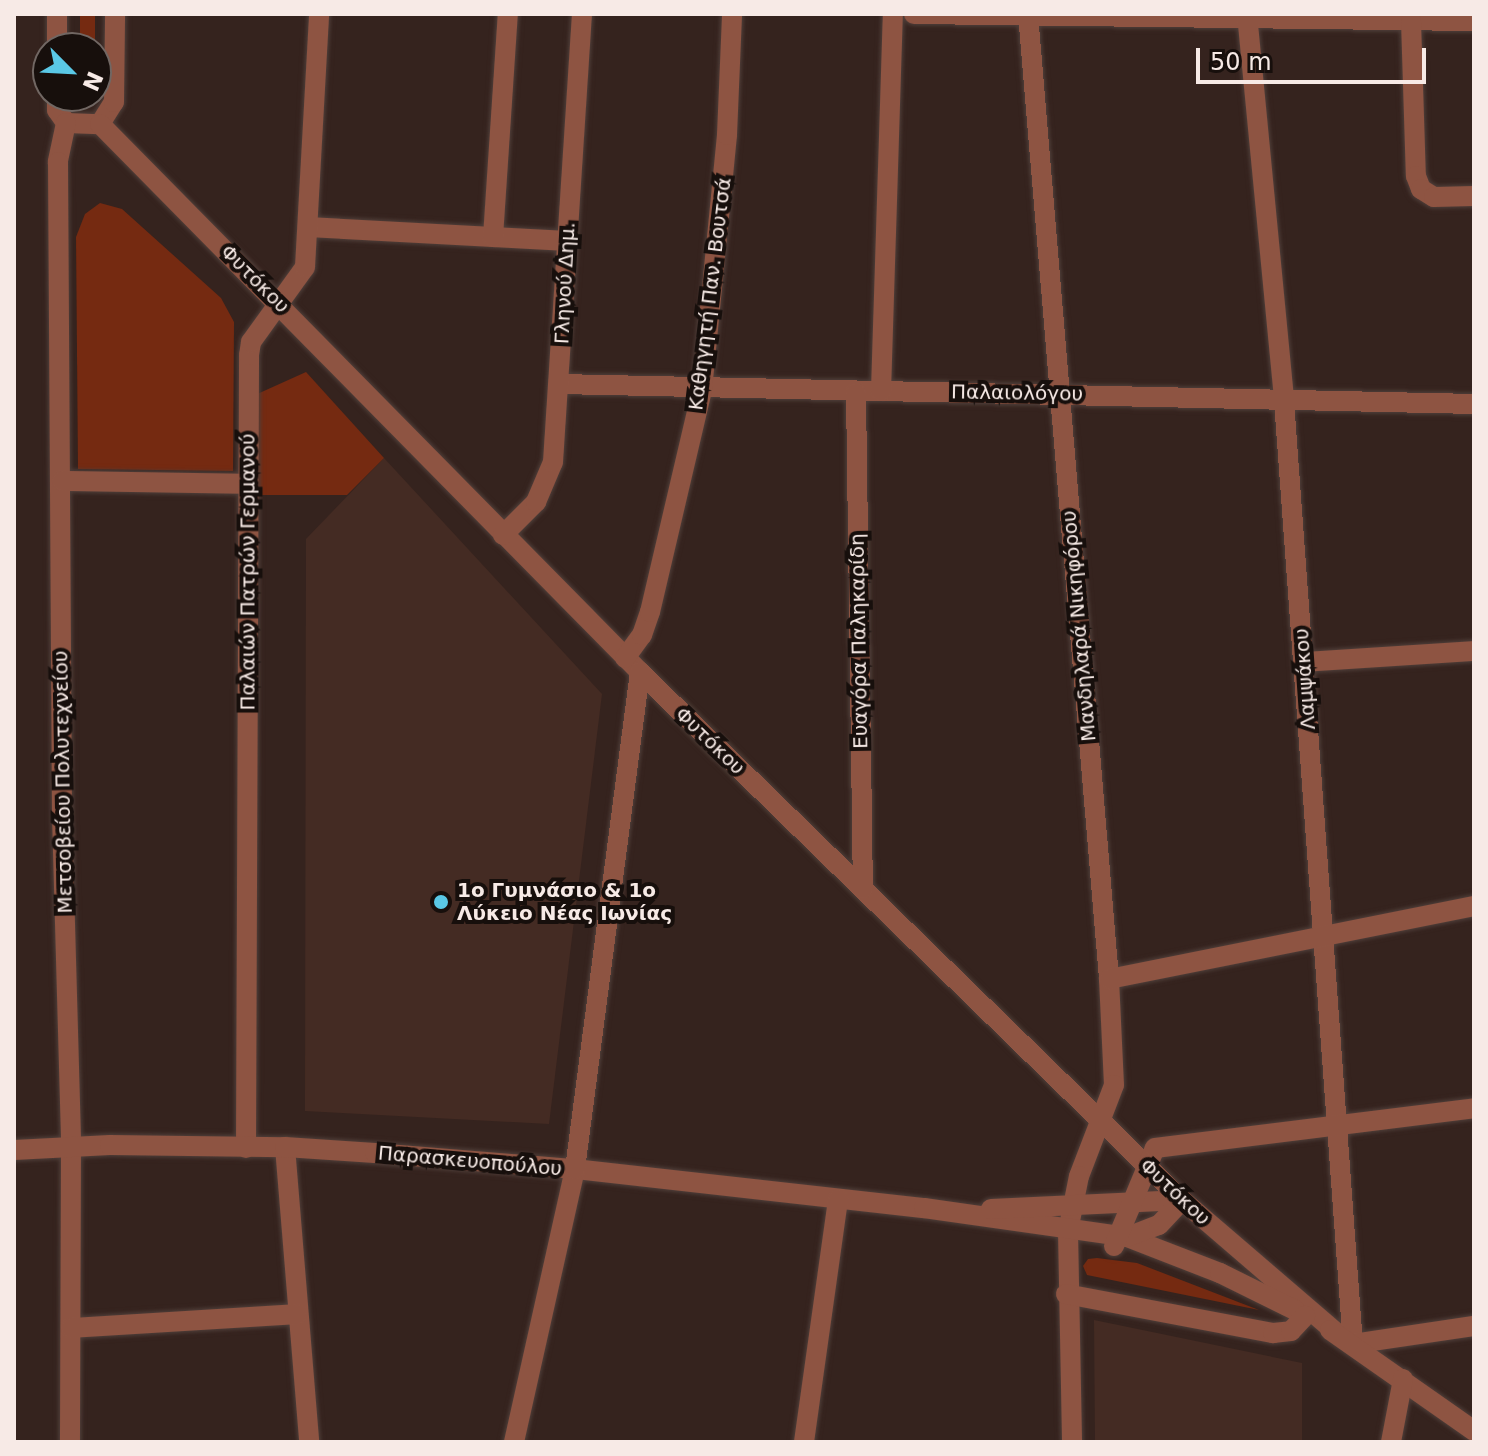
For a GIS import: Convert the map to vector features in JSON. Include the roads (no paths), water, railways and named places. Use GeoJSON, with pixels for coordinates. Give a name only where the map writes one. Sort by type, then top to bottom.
{"type":"FeatureCollection","features":[{"type":"Feature","properties":{"kind":"street"},"geometry":{"type":"LineString","coordinates":[[58,112],[66,123],[100,124],[114,102],[115,14]]}},
{"type":"Feature","properties":{"kind":"street","name":"Παλαιών Πατρών Γερμανού"},"geometry":{"type":"LineString","coordinates":[[246,1148],[251,342],[305,267],[319,14]]}},
{"type":"Feature","properties":{"kind":"street"},"geometry":{"type":"LineString","coordinates":[[493,237],[508,14]]}},
{"type":"Feature","properties":{"kind":"street","name":"Γληνού Δημ."},"geometry":{"type":"LineString","coordinates":[[503,535],[536,502],[547,483],[553,462],[582,14]]}},
{"type":"Feature","properties":{"kind":"street","name":"Καθηγητή Παν. Βουτσά"},"geometry":{"type":"LineString","coordinates":[[514,1442],[575,1169],[632,665],[650,612],[702,390],[727,135],[732,14]]}},
{"type":"Feature","properties":{"kind":"street"},"geometry":{"type":"LineString","coordinates":[[881,391],[893,14]]}},
{"type":"Feature","properties":{"kind":"street"},"geometry":{"type":"LineString","coordinates":[[914,14],[1474,21]]}},
{"type":"Feature","properties":{"kind":"street","name":"Μανδηλαρά Νικηφόρου"},"geometry":{"type":"LineString","coordinates":[[1028,15],[1109,979],[1114,1085],[1071,1206],[1068,1231],[1066,1294],[1072,1442]]}},
{"type":"Feature","properties":{"kind":"street","name":"Λαμψάκου"},"geometry":{"type":"LineString","coordinates":[[1247,16],[1284,401],[1304,662],[1324,934],[1347,1340]]}},
{"type":"Feature","properties":{"kind":"street"},"geometry":{"type":"LineString","coordinates":[[1411,21],[1416,176],[1421,189],[1434,197],[1474,196]]}},
{"type":"Feature","properties":{"kind":"street","name":"Μετσοβείου Πολυτεχνείου"},"geometry":{"type":"LineString","coordinates":[[66,123],[58,162],[62,816],[71,1147],[70,1442]]}},
{"type":"Feature","properties":{"kind":"street","name":"Φυτόκου"},"geometry":{"type":"LineString","coordinates":[[100,124],[280,303],[632,665],[1182,1200],[1347,1340]]}},
{"type":"Feature","properties":{"kind":"street"},"geometry":{"type":"LineString","coordinates":[[308,227],[568,241]]}},
{"type":"Feature","properties":{"kind":"street","name":"Παλαιολόγου"},"geometry":{"type":"LineString","coordinates":[[559,384],[702,390],[1059,393],[1474,404]]}},
{"type":"Feature","properties":{"kind":"street","name":"Ευαγόρα Παληκαρίδη"},"geometry":{"type":"LineString","coordinates":[[856,393],[863,889]]}},
{"type":"Feature","properties":{"kind":"street"},"geometry":{"type":"LineString","coordinates":[[62,481],[248,484]]}},
{"type":"Feature","properties":{"kind":"street"},"geometry":{"type":"LineString","coordinates":[[1304,662],[1474,651]]}},
{"type":"Feature","properties":{"kind":"street"},"geometry":{"type":"LineString","coordinates":[[1109,979],[1474,906]]}},
{"type":"Feature","properties":{"kind":"street"},"geometry":{"type":"LineString","coordinates":[[1120,1239],[1155,1148],[1474,1108]]}},
{"type":"Feature","properties":{"kind":"street"},"geometry":{"type":"LineString","coordinates":[[285,1147],[309,1442]]}},
{"type":"Feature","properties":{"kind":"street","name":"Παρασκευοπούλου"},"geometry":{"type":"LineString","coordinates":[[14,1150],[285,1147],[575,1169],[924,1208],[1068,1231]]}},
{"type":"Feature","properties":{"kind":"street"},"geometry":{"type":"LineString","coordinates":[[804,1442],[838,1199]]}},
{"type":"Feature","properties":{"kind":"street"},"geometry":{"type":"LineString","coordinates":[[1120,1239],[1159,1225],[1182,1200]]}},
{"type":"Feature","properties":{"kind":"street","name":"Παρασκευοπούλου"},"geometry":{"type":"LineString","coordinates":[[924,1208],[1071,1206],[1182,1200]]}},
{"type":"Feature","properties":{"kind":"street","name":"Φυτόκου"},"geometry":{"type":"LineString","coordinates":[[1068,1231],[1120,1239],[1236,1280],[1347,1340],[1474,1431]]}},
{"type":"Feature","properties":{"kind":"street"},"geometry":{"type":"LineString","coordinates":[[1066,1294],[1242,1322],[1285,1333],[1305,1316]]}},
{"type":"Feature","properties":{"kind":"street"},"geometry":{"type":"LineString","coordinates":[[71,1328],[297,1314]]}},
{"type":"Feature","properties":{"kind":"street"},"geometry":{"type":"LineString","coordinates":[[1347,1340],[1474,1326]]}},
{"type":"Feature","properties":{"kind":"street"},"geometry":{"type":"LineString","coordinates":[[1391,1442],[1403,1379]]}},
{"type":"Feature","properties":{"kind":"place","name":"1ο Γυμνάσιο & 1ο Λύκειο Νέας Ιωνίας"},"geometry":{"type":"Point","coordinates":[441,902]}}]}
